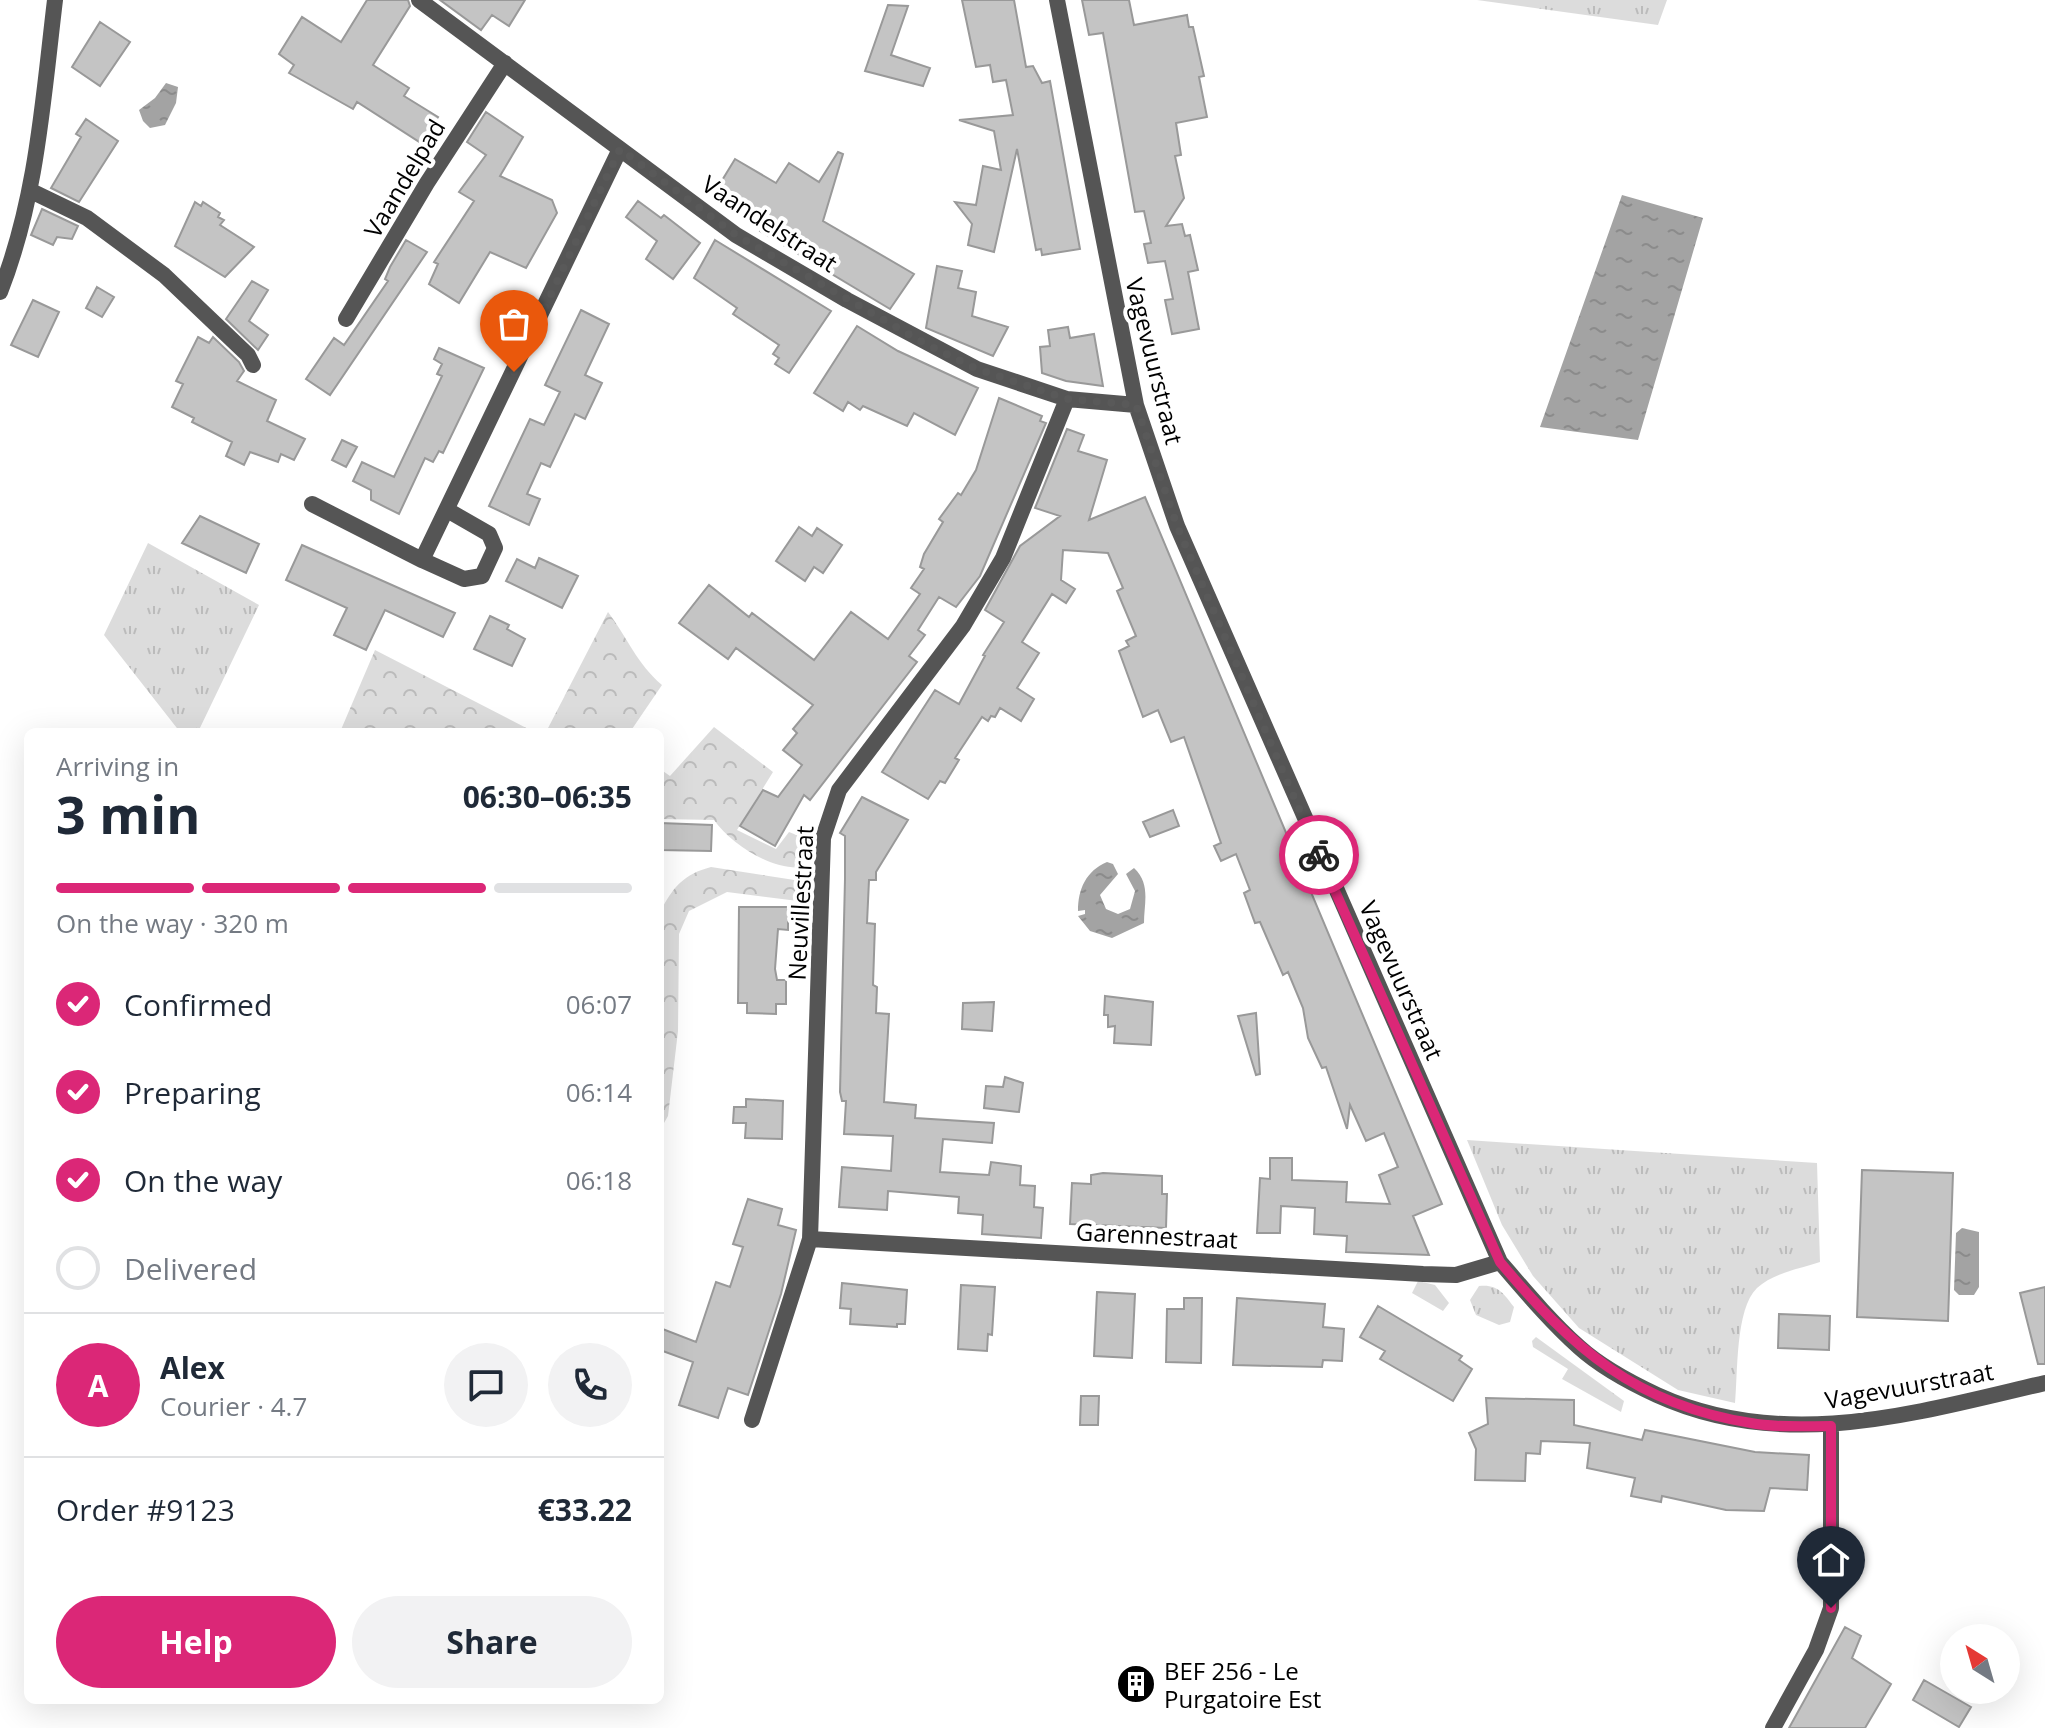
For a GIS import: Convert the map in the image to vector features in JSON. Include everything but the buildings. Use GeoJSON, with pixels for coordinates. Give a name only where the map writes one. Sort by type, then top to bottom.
{"type":"FeatureCollection","features":[{"type":"Feature","properties":{"kind":"street"},"geometry":{"type":"LineString","coordinates":[[0,292],[18,244],[31,191],[55,0]]}},
{"type":"Feature","properties":{"kind":"street","name":"Vaandelstraat"},"geometry":{"type":"LineString","coordinates":[[419,0],[736,235],[911,336],[977,369],[1067,399],[1136,405]]}},
{"type":"Feature","properties":{"kind":"street","name":"Vagevuurstraat"},"geometry":{"type":"LineString","coordinates":[[1057,0],[1136,405],[1177,526],[1500,1262],[1533,1302],[1580,1349],[1628,1382],[1687,1409],[1753,1424],[1831,1426],[1921,1412],[2045,1383]]}},
{"type":"Feature","properties":{"kind":"street","name":"Vaandelpad"},"geometry":{"type":"LineString","coordinates":[[346,319],[427,183],[505,63]]}},
{"type":"Feature","properties":{"kind":"street"},"geometry":{"type":"LineString","coordinates":[[422,560],[449,511],[620,149]]}},
{"type":"Feature","properties":{"kind":"street"},"geometry":{"type":"LineString","coordinates":[[31,191],[87,218],[164,275],[248,355],[253,365]]}},
{"type":"Feature","properties":{"kind":"street","name":"Neuvillestraat"},"geometry":{"type":"LineString","coordinates":[[752,1420],[810,1239],[823,838],[831,812],[839,790],[963,626],[1003,558],[1067,399]]}},
{"type":"Feature","properties":{"kind":"street"},"geometry":{"type":"LineString","coordinates":[[312,504],[464,579],[482,576],[495,548],[489,534],[449,511]]}},
{"type":"Feature","properties":{"kind":"street","name":"Garennestraat"},"geometry":{"type":"LineString","coordinates":[[810,1239],[1423,1274],[1456,1275],[1500,1262]]}},
{"type":"Feature","properties":{"kind":"street"},"geometry":{"type":"LineString","coordinates":[[1773,1728],[1816,1650],[1831,1608],[1831,1426]]}},
{"type":"Feature","properties":{"kind":"green space"},"geometry":{"type":"Polygon","coordinates":[[[1477,0],[1667,0],[1658,25],[1477,0]]]}},
{"type":"Feature","properties":{"kind":"green space"},"geometry":{"type":"Polygon","coordinates":[[[148,543],[259,605],[200,728],[177,728],[104,635],[148,543]]]}},
{"type":"Feature","properties":{"kind":"green space"},"geometry":{"type":"Polygon","coordinates":[[[608,612],[639,659],[662,685],[633,728],[548,728],[608,612]]]}},
{"type":"Feature","properties":{"kind":"green space"},"geometry":{"type":"Polygon","coordinates":[[[375,650],[526,728],[342,728],[375,650]]]}},
{"type":"Feature","properties":{"kind":"green space"},"geometry":{"type":"Polygon","coordinates":[[[714,727],[773,772],[737,830],[776,849],[789,832],[799,836],[806,851],[803,867],[778,865],[753,854],[714,820],[664,819],[664,772],[670,776],[714,727]]]}},
{"type":"Feature","properties":{"kind":"green space"},"geometry":{"type":"Polygon","coordinates":[[[711,867],[801,881],[798,901],[727,892],[689,911],[679,934],[678,1031],[668,1116],[664,1123],[664,905],[680,883],[693,873],[711,867]]]}},
{"type":"Feature","properties":{"kind":"green space"},"geometry":{"type":"Polygon","coordinates":[[[1467,1140],[1817,1163],[1820,1262],[1771,1279],[1757,1288],[1750,1298],[1741,1326],[1735,1403],[1678,1390],[1579,1328],[1533,1276],[1502,1225],[1467,1140]]]}},
{"type":"Feature","properties":{"kind":"green space"},"geometry":{"type":"Polygon","coordinates":[[[1418,1281],[1435,1285],[1449,1303],[1443,1311],[1412,1293],[1418,1281]]]}},
{"type":"Feature","properties":{"kind":"green space"},"geometry":{"type":"Polygon","coordinates":[[[1479,1286],[1496,1288],[1507,1298],[1514,1307],[1510,1322],[1499,1325],[1476,1315],[1470,1300],[1479,1286]]]}},
{"type":"Feature","properties":{"kind":"green space"},"geometry":{"type":"Polygon","coordinates":[[[1536,1337],[1624,1401],[1621,1412],[1562,1379],[1568,1369],[1533,1347],[1532,1341],[1536,1337]]]}},
{"type":"Feature","properties":{"kind":"water"},"geometry":{"type":"Polygon","coordinates":[[[166,83],[178,87],[176,103],[165,125],[150,128],[139,110],[155,98],[166,83]]]}},
{"type":"Feature","properties":{"kind":"water"},"geometry":{"type":"Polygon","coordinates":[[[1622,195],[1703,218],[1638,440],[1540,427],[1622,195]]]}},
{"type":"Feature","properties":{"kind":"water"},"geometry":{"type":"Polygon","coordinates":[[[1107,862],[1113,864],[1118,874],[1100,895],[1106,909],[1118,914],[1130,909],[1135,891],[1126,874],[1134,868],[1143,881],[1145,894],[1144,923],[1112,938],[1090,931],[1078,916],[1085,914],[1085,910],[1078,911],[1085,882],[1094,870],[1107,862]]]}},
{"type":"Feature","properties":{"kind":"water"},"geometry":{"type":"Polygon","coordinates":[[[1962,1228],[1979,1232],[1979,1287],[1974,1295],[1959,1295],[1954,1290],[1956,1233],[1962,1228]]]}},
{"type":"Feature","properties":{"kind":"way so far"},"geometry":{"type":"LineString","coordinates":[[514,372],[620,149],[736,235],[924,343],[977,369],[1067,399],[1136,405],[1177,526],[1319,855]]}},
{"type":"Feature","properties":{"kind":"place","name":"BEF 256 - Le Purgatoire Est"},"geometry":{"type":"Point","coordinates":[1136,1684]}},
{"type":"Feature","properties":{"kind":"route"},"geometry":{"type":"LineString","coordinates":[[1319,855],[1500,1262],[1533,1302],[1580,1349],[1628,1382],[1687,1409],[1753,1424],[1831,1426],[1834,1550],[1831,1608]]}}]}
